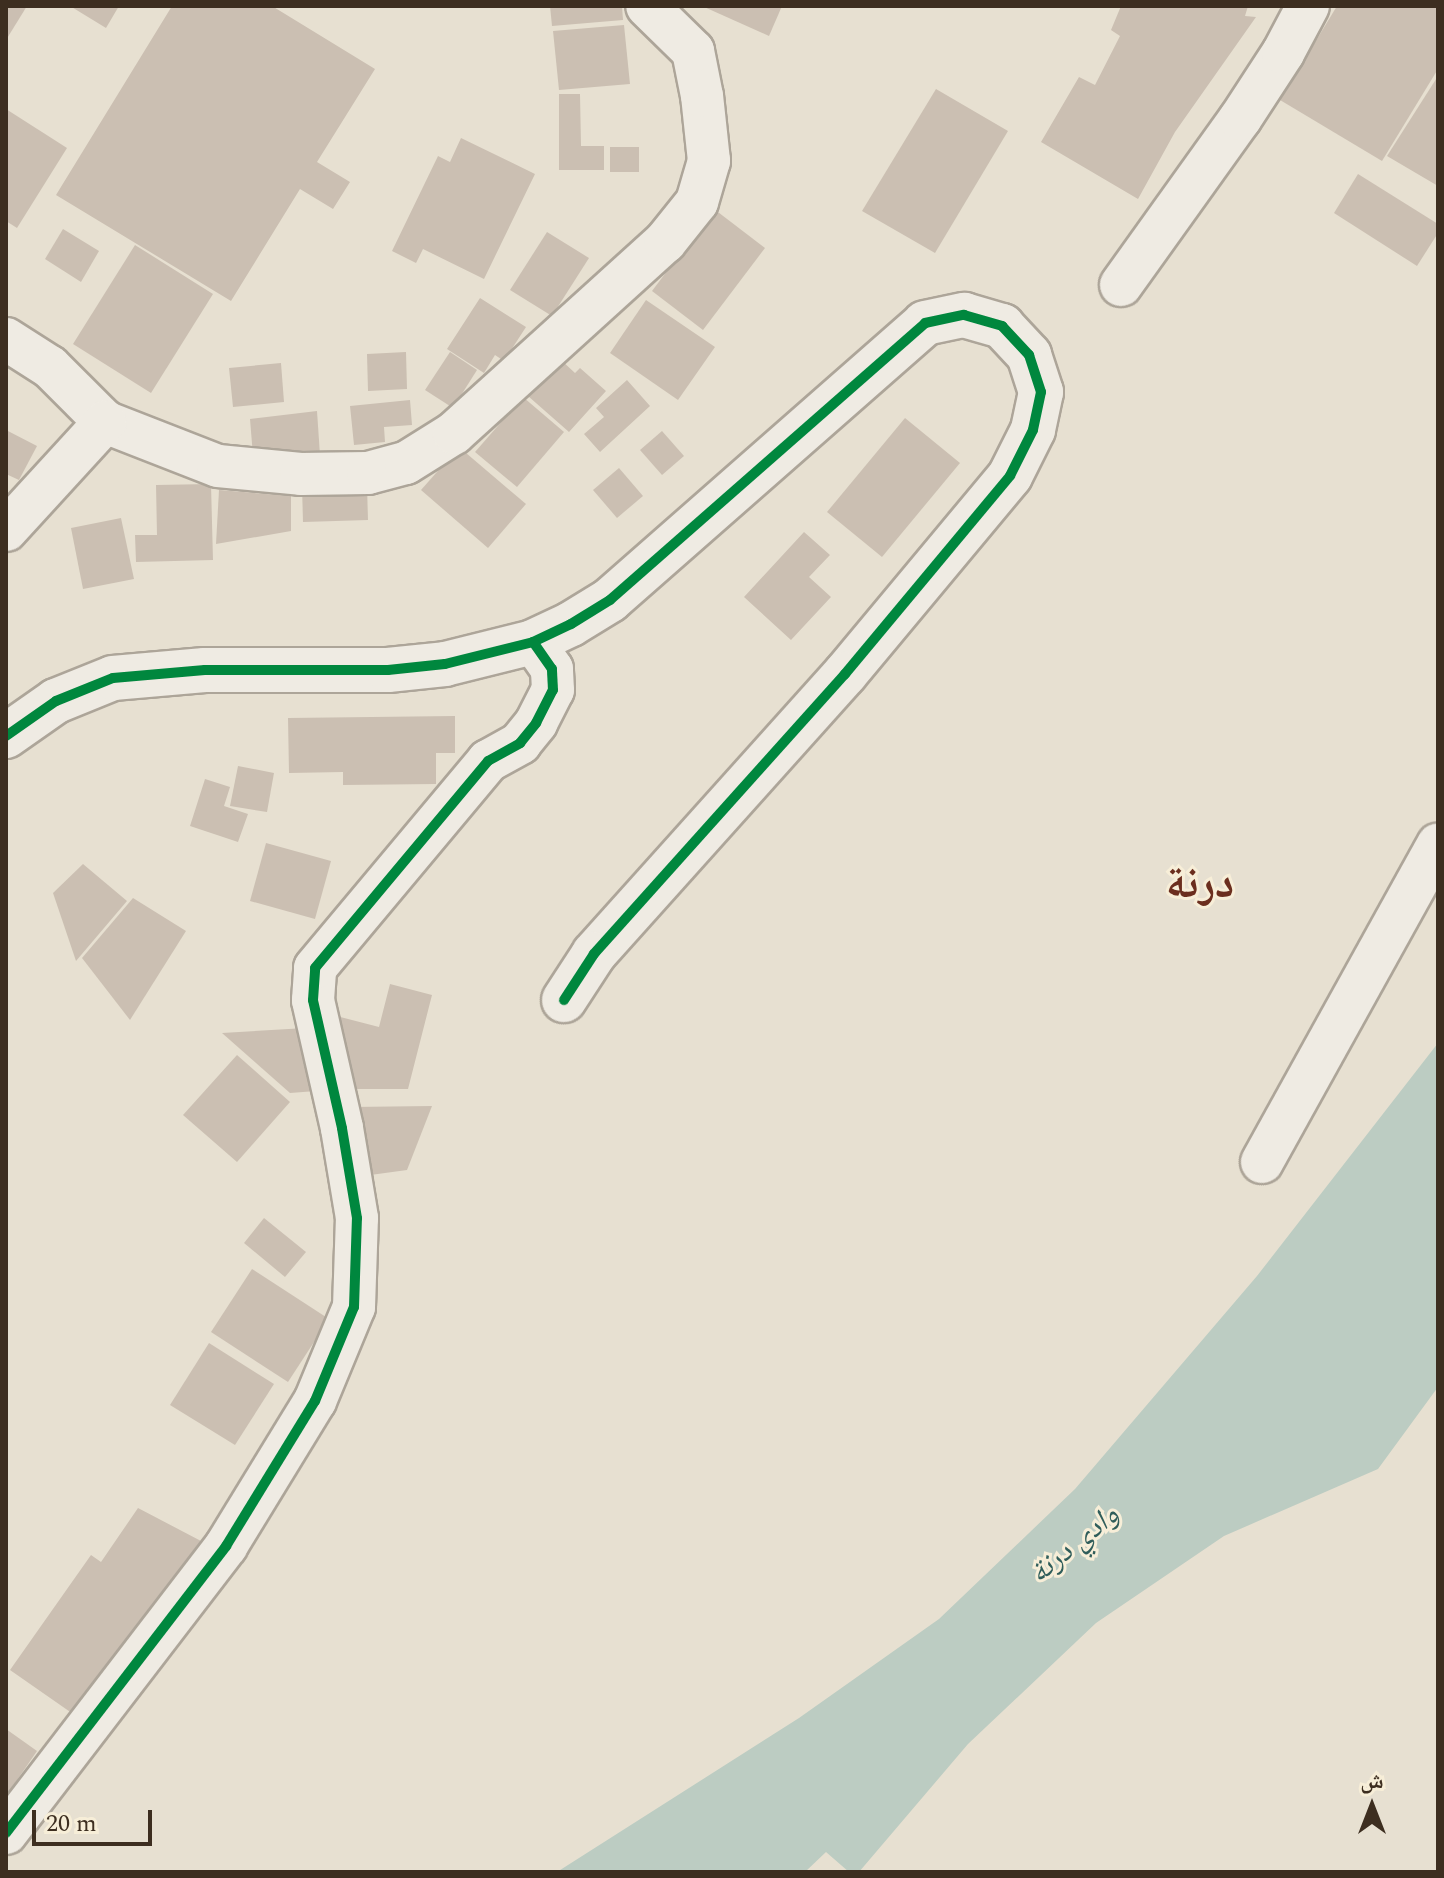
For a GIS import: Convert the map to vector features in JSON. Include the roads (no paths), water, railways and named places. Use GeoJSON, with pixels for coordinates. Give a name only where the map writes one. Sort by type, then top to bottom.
{"type":"FeatureCollection","features":[{"type":"Feature","properties":{"kind":"street"},"geometry":{"type":"LineString","coordinates":[[6,339],[50,367],[105,422],[218,466],[301,474],[368,473],[406,463],[454,433],[665,242],[697,202],[709,161],[702,96],[693,51],[647,6]]}},
{"type":"Feature","properties":{"kind":"street"},"geometry":{"type":"LineString","coordinates":[[1121,285],[1240,119],[1283,53],[1308,6]]}},
{"type":"Feature","properties":{"kind":"street"},"geometry":{"type":"LineString","coordinates":[[6,736],[56,701],[113,678],[205,670],[388,670],[445,664],[533,642],[610,600],[925,323],[964,315],[1002,326],[1029,355],[1041,392],[1033,430],[1010,476],[845,674],[594,954],[564,1000]]}},
{"type":"Feature","properties":{"kind":"street"},"geometry":{"type":"LineString","coordinates":[[6,530],[105,422]]}},
{"type":"Feature","properties":{"kind":"street"},"geometry":{"type":"LineString","coordinates":[[6,1833],[226,1546],[315,1401],[354,1307],[357,1218],[342,1128],[313,1000],[315,968],[488,761],[520,743],[536,723],[550,698],[552,679],[547,658],[533,642]]}},
{"type":"Feature","properties":{"kind":"street"},"geometry":{"type":"LineString","coordinates":[[1262,1162],[1438,844]]}},
{"type":"Feature","properties":{"kind":"water","name":"وادي درنة"},"geometry":{"type":"Polygon","coordinates":[[[1438,1043],[1438,1387],[1378,1469],[1224,1536],[1096,1623],[968,1744],[859,1872],[849,1872],[826,1852],[805,1872],[557,1872],[799,1718],[939,1619],[1075,1489],[1257,1276],[1438,1043]]]}},
{"type":"Feature","properties":{"kind":"district","name":"درنة"},"geometry":{"type":"Point","coordinates":[1200,884]}}]}
